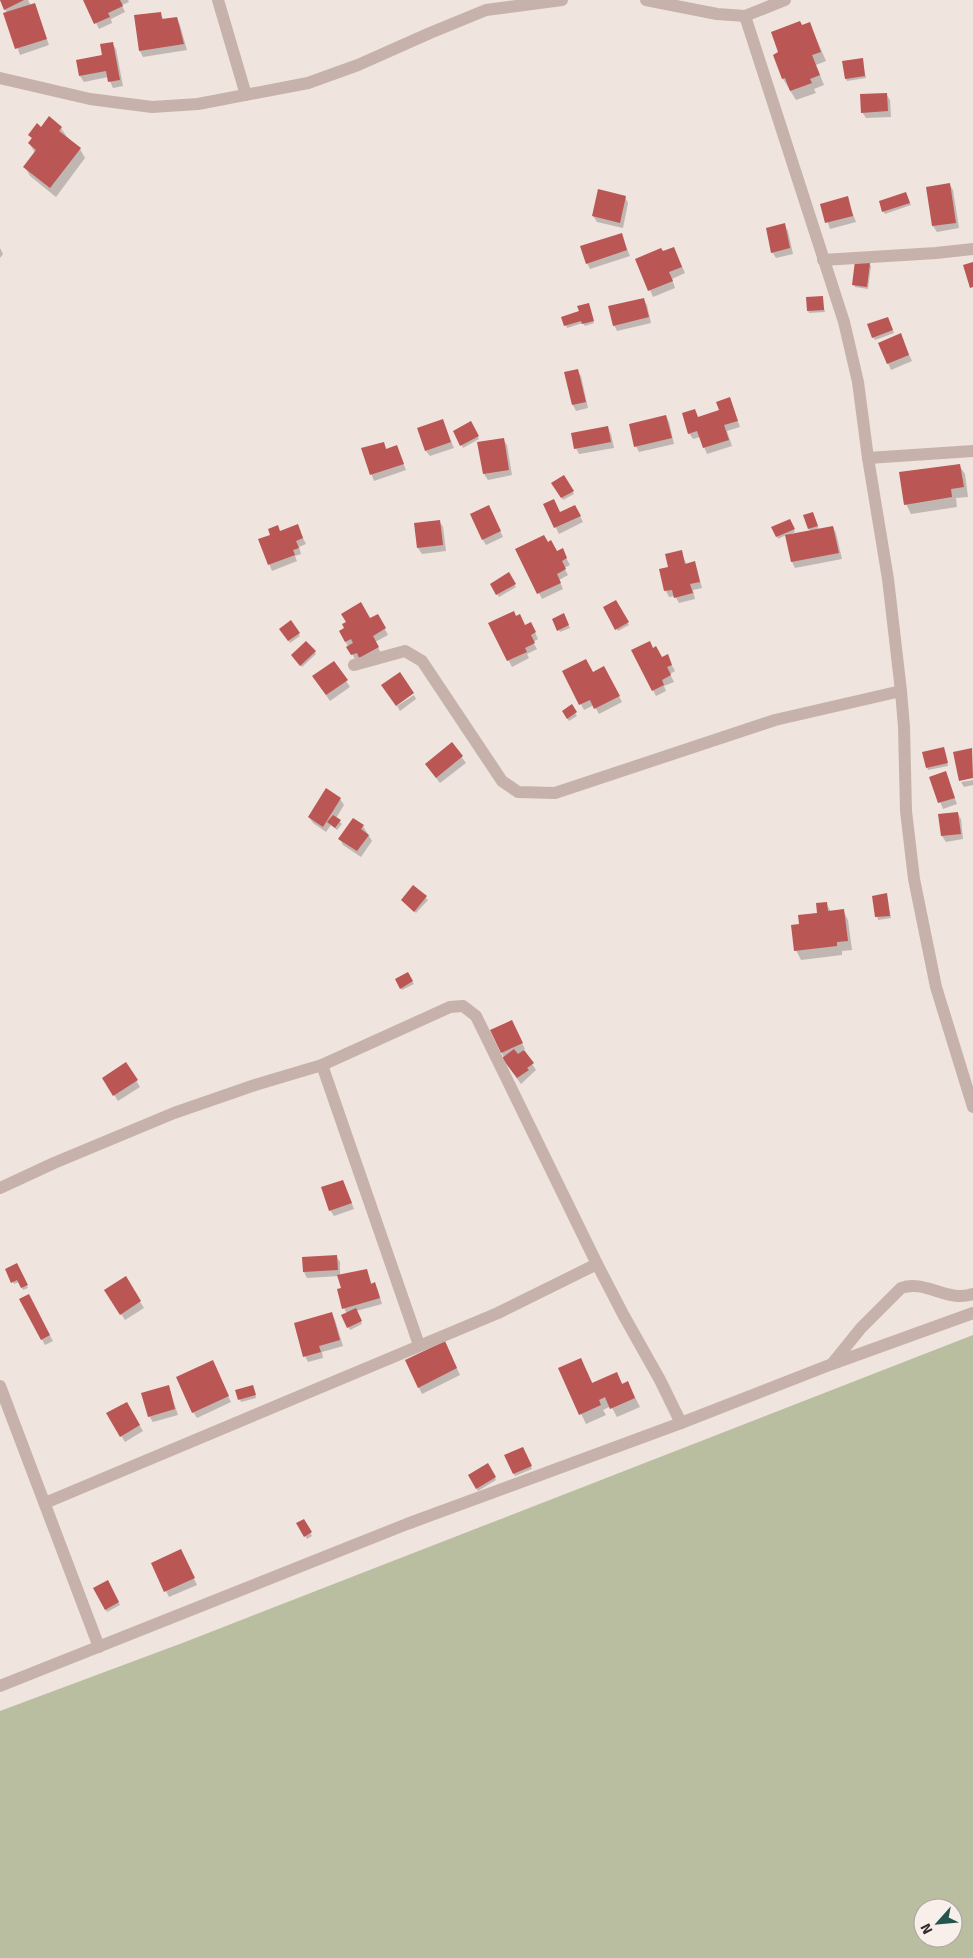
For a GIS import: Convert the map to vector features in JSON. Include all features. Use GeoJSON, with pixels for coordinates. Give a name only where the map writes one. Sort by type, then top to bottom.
{"type":"FeatureCollection","features":[{"type":"Feature","properties":{"kind":"street"},"geometry":{"type":"LineString","coordinates":[[218,0],[246,95]]}},
{"type":"Feature","properties":{"kind":"street"},"geometry":{"type":"LineString","coordinates":[[0,78],[90,99],[152,107],[198,104],[308,83],[358,65],[485,5],[562,0]]}},
{"type":"Feature","properties":{"kind":"street"},"geometry":{"type":"LineString","coordinates":[[646,0],[717,14],[745,16],[785,0]]}},
{"type":"Feature","properties":{"kind":"street"},"geometry":{"type":"LineString","coordinates":[[745,16],[844,322],[854,365],[888,579],[901,691],[906,811],[914,879],[936,988],[973,1107]]}},
{"type":"Feature","properties":{"kind":"street"},"geometry":{"type":"LineString","coordinates":[[823,260],[936,253],[973,248]]}},
{"type":"Feature","properties":{"kind":"street"},"geometry":{"type":"LineString","coordinates":[[868,458],[973,451]]}},
{"type":"Feature","properties":{"kind":"street"},"geometry":{"type":"LineString","coordinates":[[354,665],[405,651],[422,661],[502,781],[518,792],[555,792],[775,720],[901,691]]}},
{"type":"Feature","properties":{"kind":"street"},"geometry":{"type":"LineString","coordinates":[[0,1188],[62,1159],[174,1113],[255,1085],[322,1065],[450,1007],[463,1006],[476,1016],[624,1316],[660,1380],[681,1423]]}},
{"type":"Feature","properties":{"kind":"street"},"geometry":{"type":"LineString","coordinates":[[322,1065],[420,1345]]}},
{"type":"Feature","properties":{"kind":"street"},"geometry":{"type":"LineString","coordinates":[[45,1504],[498,1313],[598,1264]]}},
{"type":"Feature","properties":{"kind":"street"},"geometry":{"type":"LineString","coordinates":[[832,1364],[867,1322],[901,1288],[909,1285],[958,1297],[973,1294]]}},
{"type":"Feature","properties":{"kind":"street"},"geometry":{"type":"LineString","coordinates":[[0,1686],[407,1524],[973,1313]]}},
{"type":"Feature","properties":{"kind":"street"},"geometry":{"type":"LineString","coordinates":[[0,1386],[99,1647]]}},
{"type":"Feature","properties":{"kind":"green space"},"geometry":{"type":"Polygon","coordinates":[[[973,1335],[973,1958],[0,1958],[0,1711],[185,1642],[973,1335]]]}},
{"type":"Feature","properties":{"kind":"building"},"geometry":{"type":"Polygon","coordinates":[[[0,0],[24,0],[4,10],[0,0]]]}},
{"type":"Feature","properties":{"kind":"building"},"geometry":{"type":"Polygon","coordinates":[[[83,0],[120,0],[123,6],[108,13],[110,17],[94,24],[83,0]]]}},
{"type":"Feature","properties":{"kind":"building"},"geometry":{"type":"Polygon","coordinates":[[[35,3],[47,39],[15,49],[3,13],[35,3]]]}},
{"type":"Feature","properties":{"kind":"building"},"geometry":{"type":"Polygon","coordinates":[[[161,12],[162,19],[177,17],[184,44],[139,51],[134,15],[161,12]]]}},
{"type":"Feature","properties":{"kind":"building"},"geometry":{"type":"Polygon","coordinates":[[[800,21],[802,25],[810,22],[821,52],[812,55],[820,75],[810,79],[812,83],[790,91],[785,78],[782,79],[773,55],[778,52],[771,32],[800,21]]]}},
{"type":"Feature","properties":{"kind":"building"},"geometry":{"type":"Polygon","coordinates":[[[113,42],[120,80],[108,82],[106,71],[79,76],[76,60],[102,55],[100,44],[113,42]]]}},
{"type":"Feature","properties":{"kind":"building"},"geometry":{"type":"Polygon","coordinates":[[[863,58],[865,76],[845,79],[842,61],[863,58]]]}},
{"type":"Feature","properties":{"kind":"building"},"geometry":{"type":"Polygon","coordinates":[[[887,93],[888,111],[861,113],[860,94],[887,93]]]}},
{"type":"Feature","properties":{"kind":"building"},"geometry":{"type":"Polygon","coordinates":[[[49,116],[62,127],[59,131],[81,148],[50,188],[23,167],[36,150],[28,143],[32,138],[28,135],[37,123],[41,127],[49,116]]]}},
{"type":"Feature","properties":{"kind":"building"},"geometry":{"type":"Polygon","coordinates":[[[950,183],[956,223],[932,226],[926,187],[950,183]]]}},
{"type":"Feature","properties":{"kind":"building"},"geometry":{"type":"Polygon","coordinates":[[[598,189],[626,196],[620,223],[592,216],[598,189]]]}},
{"type":"Feature","properties":{"kind":"building"},"geometry":{"type":"Polygon","coordinates":[[[906,192],[910,203],[882,212],[879,201],[906,192]]]}},
{"type":"Feature","properties":{"kind":"building"},"geometry":{"type":"Polygon","coordinates":[[[848,196],[853,216],[825,223],[820,204],[848,196]]]}},
{"type":"Feature","properties":{"kind":"building"},"geometry":{"type":"Polygon","coordinates":[[[785,223],[790,248],[771,253],[766,228],[785,223]]]}},
{"type":"Feature","properties":{"kind":"building"},"geometry":{"type":"Polygon","coordinates":[[[622,233],[627,250],[586,264],[580,246],[622,233]]]}},
{"type":"Feature","properties":{"kind":"building"},"geometry":{"type":"Polygon","coordinates":[[[674,247],[682,267],[669,272],[673,281],[648,291],[635,259],[661,248],[663,251],[674,247]]]}},
{"type":"Feature","properties":{"kind":"building"},"geometry":{"type":"Polygon","coordinates":[[[855,261],[870,263],[867,287],[852,285],[855,261]]]}},
{"type":"Feature","properties":{"kind":"building"},"geometry":{"type":"Polygon","coordinates":[[[973,262],[973,287],[970,288],[963,265],[973,262]]]}},
{"type":"Feature","properties":{"kind":"building"},"geometry":{"type":"Polygon","coordinates":[[[823,296],[824,310],[807,311],[806,297],[823,296]]]}},
{"type":"Feature","properties":{"kind":"building"},"geometry":{"type":"Polygon","coordinates":[[[644,298],[649,317],[613,326],[608,306],[644,298]]]}},
{"type":"Feature","properties":{"kind":"building"},"geometry":{"type":"Polygon","coordinates":[[[589,303],[594,321],[582,324],[581,321],[564,326],[561,317],[579,311],[577,306],[589,303]]]}},
{"type":"Feature","properties":{"kind":"building"},"geometry":{"type":"Polygon","coordinates":[[[888,317],[893,330],[872,338],[867,324],[888,317]]]}},
{"type":"Feature","properties":{"kind":"building"},"geometry":{"type":"Polygon","coordinates":[[[901,333],[909,355],[887,364],[878,343],[901,333]]]}},
{"type":"Feature","properties":{"kind":"building"},"geometry":{"type":"Polygon","coordinates":[[[578,369],[586,402],[572,405],[564,372],[578,369]]]}},
{"type":"Feature","properties":{"kind":"building"},"geometry":{"type":"Polygon","coordinates":[[[730,397],[738,421],[724,425],[729,440],[703,448],[697,431],[688,434],[682,413],[695,409],[698,417],[719,410],[716,402],[730,397]]]}},
{"type":"Feature","properties":{"kind":"building"},"geometry":{"type":"Polygon","coordinates":[[[666,415],[672,438],[634,447],[629,424],[666,415]]]}},
{"type":"Feature","properties":{"kind":"building"},"geometry":{"type":"Polygon","coordinates":[[[443,419],[451,442],[425,451],[417,428],[443,419]]]}},
{"type":"Feature","properties":{"kind":"building"},"geometry":{"type":"Polygon","coordinates":[[[471,421],[479,436],[460,446],[453,431],[471,421]]]}},
{"type":"Feature","properties":{"kind":"building"},"geometry":{"type":"Polygon","coordinates":[[[608,426],[611,442],[574,449],[571,433],[608,426]]]}},
{"type":"Feature","properties":{"kind":"building"},"geometry":{"type":"Polygon","coordinates":[[[504,438],[509,470],[483,474],[477,442],[504,438]]]}},
{"type":"Feature","properties":{"kind":"building"},"geometry":{"type":"Polygon","coordinates":[[[384,442],[386,449],[397,445],[404,464],[370,475],[361,448],[384,442]]]}},
{"type":"Feature","properties":{"kind":"building"},"geometry":{"type":"Polygon","coordinates":[[[960,464],[964,487],[951,489],[952,497],[904,505],[899,472],[960,464]]]}},
{"type":"Feature","properties":{"kind":"building"},"geometry":{"type":"Polygon","coordinates":[[[564,475],[574,491],[561,498],[551,483],[564,475]]]}},
{"type":"Feature","properties":{"kind":"building"},"geometry":{"type":"Polygon","coordinates":[[[554,499],[560,512],[575,505],[581,516],[554,528],[543,504],[554,499]]]}},
{"type":"Feature","properties":{"kind":"building"},"geometry":{"type":"Polygon","coordinates":[[[489,505],[501,531],[482,540],[470,514],[489,505]]]}},
{"type":"Feature","properties":{"kind":"building"},"geometry":{"type":"Polygon","coordinates":[[[813,512],[818,526],[808,529],[803,515],[813,512]]]}},
{"type":"Feature","properties":{"kind":"building"},"geometry":{"type":"Polygon","coordinates":[[[790,519],[795,529],[776,537],[771,527],[790,519]]]}},
{"type":"Feature","properties":{"kind":"building"},"geometry":{"type":"Polygon","coordinates":[[[440,520],[443,545],[417,548],[414,523],[440,520]]]}},
{"type":"Feature","properties":{"kind":"building"},"geometry":{"type":"Polygon","coordinates":[[[298,524],[303,538],[296,541],[299,548],[293,550],[295,555],[268,565],[258,539],[270,535],[268,529],[278,525],[280,531],[298,524]]]}},
{"type":"Feature","properties":{"kind":"building"},"geometry":{"type":"Polygon","coordinates":[[[833,526],[839,553],[791,562],[785,535],[833,526]]]}},
{"type":"Feature","properties":{"kind":"building"},"geometry":{"type":"Polygon","coordinates":[[[544,535],[548,542],[551,540],[557,551],[563,548],[567,558],[562,561],[566,569],[557,574],[561,583],[537,594],[515,549],[544,535]]]}},
{"type":"Feature","properties":{"kind":"building"},"geometry":{"type":"Polygon","coordinates":[[[682,550],[685,564],[695,561],[700,582],[690,584],[693,593],[674,598],[672,590],[664,591],[659,569],[668,567],[665,554],[682,550]]]}},
{"type":"Feature","properties":{"kind":"building"},"geometry":{"type":"Polygon","coordinates":[[[509,572],[516,584],[496,595],[490,584],[509,572]]]}},
{"type":"Feature","properties":{"kind":"building"},"geometry":{"type":"Polygon","coordinates":[[[616,600],[629,622],[615,630],[603,607],[616,600]]]}},
{"type":"Feature","properties":{"kind":"building"},"geometry":{"type":"Polygon","coordinates":[[[361,602],[370,618],[378,614],[386,628],[373,636],[379,647],[359,658],[357,653],[351,655],[346,647],[353,643],[351,639],[345,642],[339,631],[344,628],[342,624],[346,622],[341,614],[361,602]]]}},
{"type":"Feature","properties":{"kind":"building"},"geometry":{"type":"Polygon","coordinates":[[[514,611],[516,616],[520,614],[525,625],[531,622],[536,632],[531,635],[535,643],[525,648],[527,652],[507,661],[488,623],[514,611]]]}},
{"type":"Feature","properties":{"kind":"building"},"geometry":{"type":"Polygon","coordinates":[[[564,613],[569,625],[557,631],[552,619],[564,613]]]}},
{"type":"Feature","properties":{"kind":"building"},"geometry":{"type":"Polygon","coordinates":[[[291,620],[300,633],[288,641],[279,629],[291,620]]]}},
{"type":"Feature","properties":{"kind":"building"},"geometry":{"type":"Polygon","coordinates":[[[306,641],[316,651],[300,666],[291,655],[306,641]]]}},
{"type":"Feature","properties":{"kind":"building"},"geometry":{"type":"Polygon","coordinates":[[[650,641],[653,648],[656,646],[662,657],[668,654],[672,665],[667,667],[671,675],[662,680],[664,685],[652,691],[631,650],[650,641]]]}},
{"type":"Feature","properties":{"kind":"building"},"geometry":{"type":"Polygon","coordinates":[[[586,659],[593,672],[604,666],[620,696],[594,709],[590,700],[579,705],[562,671],[586,659]]]}},
{"type":"Feature","properties":{"kind":"building"},"geometry":{"type":"Polygon","coordinates":[[[334,661],[348,680],[326,695],[312,676],[334,661]]]}},
{"type":"Feature","properties":{"kind":"building"},"geometry":{"type":"Polygon","coordinates":[[[400,672],[414,693],[396,706],[381,685],[400,672]]]}},
{"type":"Feature","properties":{"kind":"building"},"geometry":{"type":"Polygon","coordinates":[[[572,704],[577,712],[567,719],[562,711],[572,704]]]}},
{"type":"Feature","properties":{"kind":"building"},"geometry":{"type":"Polygon","coordinates":[[[452,742],[463,756],[436,778],[425,764],[452,742]]]}},
{"type":"Feature","properties":{"kind":"building"},"geometry":{"type":"Polygon","coordinates":[[[944,747],[948,763],[926,768],[922,752],[944,747]]]}},
{"type":"Feature","properties":{"kind":"building"},"geometry":{"type":"Polygon","coordinates":[[[972,748],[973,778],[959,781],[953,752],[972,748]]]}},
{"type":"Feature","properties":{"kind":"building"},"geometry":{"type":"Polygon","coordinates":[[[946,771],[955,798],[938,803],[929,777],[946,771]]]}},
{"type":"Feature","properties":{"kind":"building"},"geometry":{"type":"Polygon","coordinates":[[[326,788],[341,798],[323,827],[308,817],[326,788]]]}},
{"type":"Feature","properties":{"kind":"building"},"geometry":{"type":"Polygon","coordinates":[[[958,812],[961,834],[941,836],[938,814],[958,812]]]}},
{"type":"Feature","properties":{"kind":"building"},"geometry":{"type":"Polygon","coordinates":[[[333,815],[341,820],[335,828],[327,822],[333,815]]]}},
{"type":"Feature","properties":{"kind":"building"},"geometry":{"type":"Polygon","coordinates":[[[353,818],[364,825],[361,829],[369,835],[357,851],[338,839],[353,818]]]}},
{"type":"Feature","properties":{"kind":"building"},"geometry":{"type":"Polygon","coordinates":[[[413,885],[427,896],[414,912],[401,900],[413,885]]]}},
{"type":"Feature","properties":{"kind":"building"},"geometry":{"type":"Polygon","coordinates":[[[887,893],[890,916],[875,917],[872,896],[887,893]]]}},
{"type":"Feature","properties":{"kind":"building"},"geometry":{"type":"Polygon","coordinates":[[[827,902],[828,911],[844,909],[848,941],[837,942],[837,946],[794,951],[791,925],[799,924],[798,915],[817,913],[816,903],[827,902]]]}},
{"type":"Feature","properties":{"kind":"building"},"geometry":{"type":"Polygon","coordinates":[[[408,972],[413,981],[400,989],[395,979],[408,972]]]}},
{"type":"Feature","properties":{"kind":"building"},"geometry":{"type":"Polygon","coordinates":[[[512,1020],[523,1043],[501,1053],[490,1030],[512,1020]]]}},
{"type":"Feature","properties":{"kind":"building"},"geometry":{"type":"Polygon","coordinates":[[[514,1049],[518,1054],[524,1050],[534,1063],[527,1068],[529,1070],[517,1078],[502,1058],[514,1049]]]}},
{"type":"Feature","properties":{"kind":"building"},"geometry":{"type":"Polygon","coordinates":[[[126,1062],[138,1080],[113,1096],[102,1078],[126,1062]]]}},
{"type":"Feature","properties":{"kind":"building"},"geometry":{"type":"Polygon","coordinates":[[[343,1180],[352,1203],[329,1211],[321,1187],[343,1180]]]}},
{"type":"Feature","properties":{"kind":"building"},"geometry":{"type":"Polygon","coordinates":[[[337,1255],[338,1270],[303,1272],[302,1257],[337,1255]]]}},
{"type":"Feature","properties":{"kind":"building"},"geometry":{"type":"Polygon","coordinates":[[[17,1263],[28,1285],[21,1288],[17,1280],[11,1283],[5,1269],[17,1263]]]}},
{"type":"Feature","properties":{"kind":"building"},"geometry":{"type":"Polygon","coordinates":[[[367,1269],[371,1284],[375,1282],[380,1298],[342,1309],[337,1289],[341,1288],[337,1275],[367,1269]]]}},
{"type":"Feature","properties":{"kind":"building"},"geometry":{"type":"Polygon","coordinates":[[[126,1276],[141,1301],[120,1315],[104,1290],[126,1276]]]}},
{"type":"Feature","properties":{"kind":"building"},"geometry":{"type":"Polygon","coordinates":[[[29,1294],[50,1335],[41,1340],[19,1299],[29,1294]]]}},
{"type":"Feature","properties":{"kind":"building"},"geometry":{"type":"Polygon","coordinates":[[[356,1308],[362,1321],[347,1328],[341,1315],[356,1308]]]}},
{"type":"Feature","properties":{"kind":"building"},"geometry":{"type":"Polygon","coordinates":[[[332,1312],[340,1340],[319,1346],[321,1352],[303,1357],[294,1323],[332,1312]]]}},
{"type":"Feature","properties":{"kind":"building"},"geometry":{"type":"Polygon","coordinates":[[[445,1341],[457,1368],[418,1388],[405,1360],[445,1341]]]}},
{"type":"Feature","properties":{"kind":"building"},"geometry":{"type":"Polygon","coordinates":[[[581,1358],[592,1383],[617,1372],[622,1384],[628,1381],[635,1398],[610,1409],[605,1397],[599,1400],[601,1405],[579,1415],[558,1368],[581,1358]]]}},
{"type":"Feature","properties":{"kind":"building"},"geometry":{"type":"Polygon","coordinates":[[[213,1360],[229,1396],[192,1413],[176,1377],[213,1360]]]}},
{"type":"Feature","properties":{"kind":"building"},"geometry":{"type":"Polygon","coordinates":[[[169,1385],[175,1409],[148,1417],[141,1393],[169,1385]]]}},
{"type":"Feature","properties":{"kind":"building"},"geometry":{"type":"Polygon","coordinates":[[[253,1385],[256,1395],[238,1400],[235,1390],[253,1385]]]}},
{"type":"Feature","properties":{"kind":"building"},"geometry":{"type":"Polygon","coordinates":[[[127,1402],[140,1425],[120,1437],[106,1413],[127,1402]]]}},
{"type":"Feature","properties":{"kind":"building"},"geometry":{"type":"Polygon","coordinates":[[[523,1447],[532,1466],[513,1474],[504,1455],[523,1447]]]}},
{"type":"Feature","properties":{"kind":"building"},"geometry":{"type":"Polygon","coordinates":[[[488,1463],[496,1477],[476,1489],[468,1475],[488,1463]]]}},
{"type":"Feature","properties":{"kind":"building"},"geometry":{"type":"Polygon","coordinates":[[[304,1519],[312,1532],[304,1537],[296,1523],[304,1519]]]}},
{"type":"Feature","properties":{"kind":"building"},"geometry":{"type":"Polygon","coordinates":[[[181,1549],[195,1578],[164,1592],[151,1563],[181,1549]]]}},
{"type":"Feature","properties":{"kind":"building"},"geometry":{"type":"Polygon","coordinates":[[[108,1580],[119,1602],[105,1610],[93,1588],[108,1580]]]}}]}
